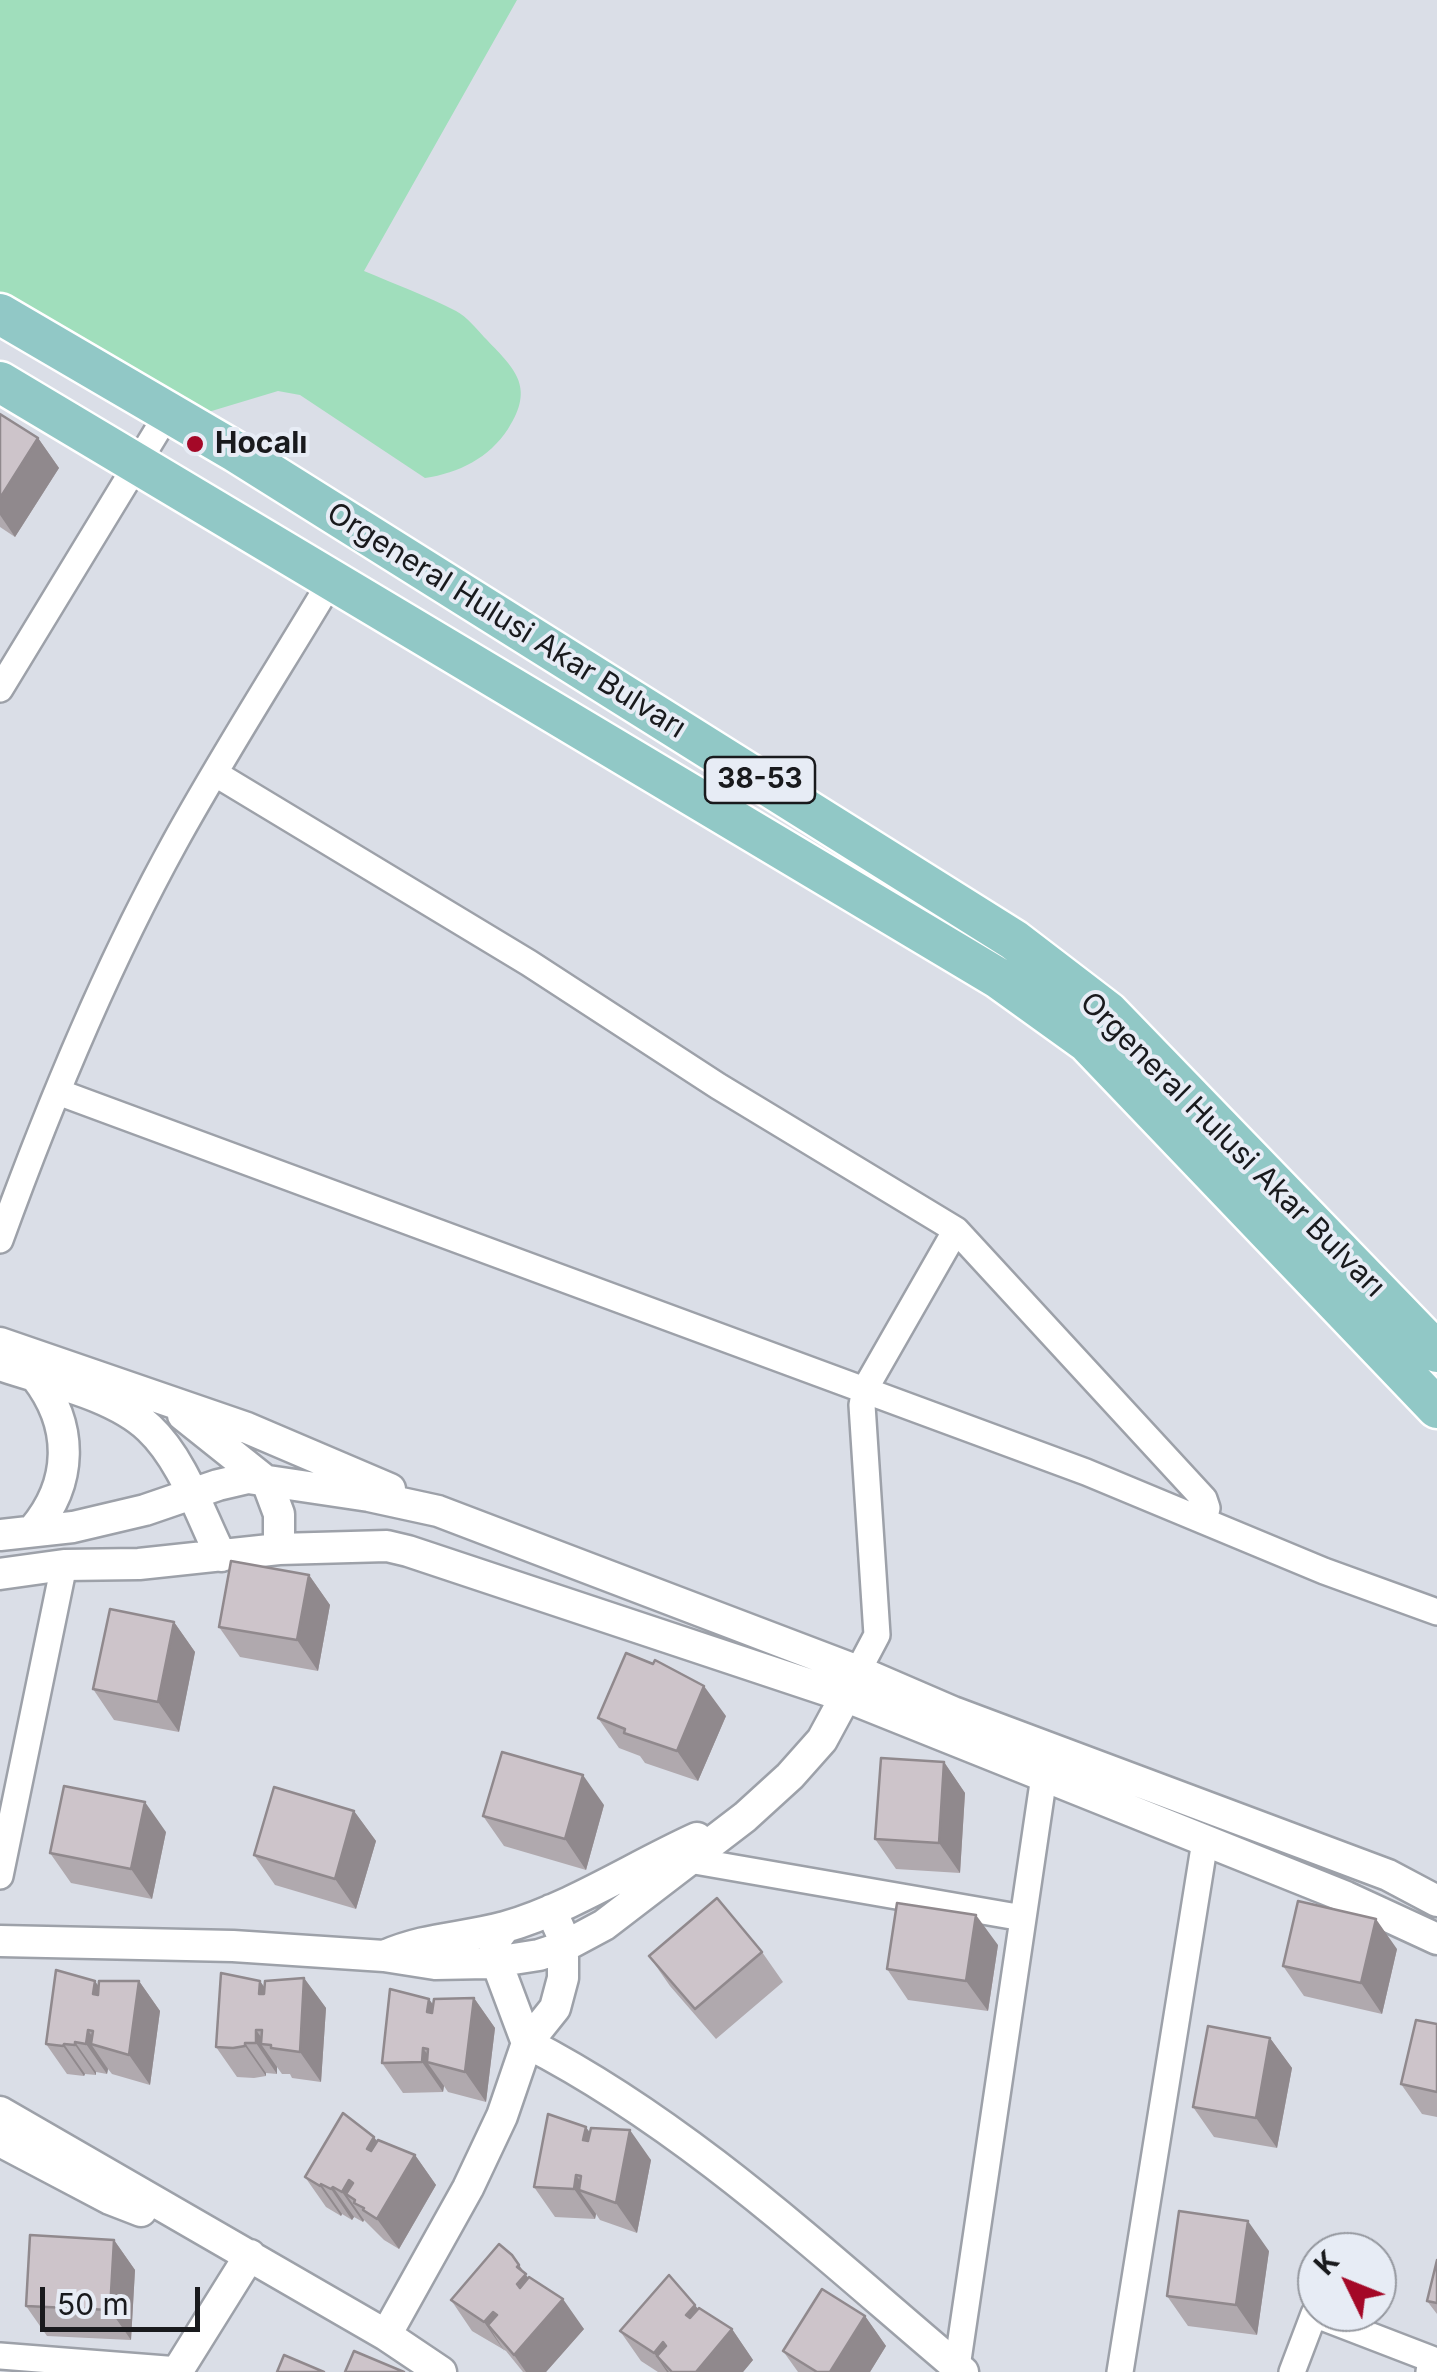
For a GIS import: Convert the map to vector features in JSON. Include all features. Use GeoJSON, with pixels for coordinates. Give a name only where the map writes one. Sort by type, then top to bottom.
{"type":"FeatureCollection","features":[{"type":"Feature","properties":{"kind":"main road","name":"Orgeneral Hulusi Akar Bulvarı"},"geometry":{"type":"LineString","coordinates":[[0,314],[168,413],[1014,940],[1108,1012],[1437,1352]]}},
{"type":"Feature","properties":{"kind":"main road","name":"Orgeneral Hulusi Akar Bulvarı"},"geometry":{"type":"LineString","coordinates":[[0,382],[998,978],[1086,1042],[1437,1408]]}},
{"type":"Feature","properties":{"kind":"street"},"geometry":{"type":"LineString","coordinates":[[0,690],[168,413]]}},
{"type":"Feature","properties":{"kind":"street"},"geometry":{"type":"LineString","coordinates":[[0,1240],[58,1092],[132,926],[175,841],[331,580]]}},
{"type":"Feature","properties":{"kind":"street"},"geometry":{"type":"LineString","coordinates":[[0,641],[24,654]]}},
{"type":"Feature","properties":{"kind":"street"},"geometry":{"type":"LineString","coordinates":[[216,774],[956,1230],[1204,1499],[1204,1521]]}},
{"type":"Feature","properties":{"kind":"street"},"geometry":{"type":"LineString","coordinates":[[58,1092],[1086,1472],[1324,1571],[1437,1612]]}},
{"type":"Feature","properties":{"kind":"street"},"geometry":{"type":"LineString","coordinates":[[0,1941],[233,1946],[384,1956],[418,1963],[496,1962],[563,1947],[604,1925],[745,1816],[790,1776],[822,1740],[853,1684],[877,1635],[864,1389],[956,1230]]}},
{"type":"Feature","properties":{"kind":"street"},"geometry":{"type":"LineString","coordinates":[[0,1343],[280,1441],[853,1684],[1044,1776],[1346,1897],[1437,1938]]}},
{"type":"Feature","properties":{"kind":"street"},"geometry":{"type":"LineString","coordinates":[[0,1365],[100,1398],[148,1427],[174,1460],[221,1556]]}},
{"type":"Feature","properties":{"kind":"street"},"geometry":{"type":"LineString","coordinates":[[33,1530],[45,1516],[61,1483],[65,1446],[56,1409],[36,1377]]}},
{"type":"Feature","properties":{"kind":"street"},"geometry":{"type":"LineString","coordinates":[[161,1398],[268,1482],[280,1514],[279,1549]]}},
{"type":"Feature","properties":{"kind":"street"},"geometry":{"type":"LineString","coordinates":[[0,1535],[73,1527],[248,1478],[438,1511]]}},
{"type":"Feature","properties":{"kind":"street"},"geometry":{"type":"LineString","coordinates":[[0,1574],[64,1565],[139,1564],[279,1549],[387,1546],[971,1719],[1388,1876],[1437,1900]]}},
{"type":"Feature","properties":{"kind":"street"},"geometry":{"type":"LineString","coordinates":[[0,1876],[64,1565]]}},
{"type":"Feature","properties":{"kind":"street"},"geometry":{"type":"LineString","coordinates":[[960,2369],[1044,1776]]}},
{"type":"Feature","properties":{"kind":"street"},"geometry":{"type":"LineString","coordinates":[[384,1956],[416,1942],[505,1927],[551,1910],[745,1816]]}},
{"type":"Feature","properties":{"kind":"street"},"geometry":{"type":"LineString","coordinates":[[1120,2372],[1205,1841]]}},
{"type":"Feature","properties":{"kind":"street"},"geometry":{"type":"LineString","coordinates":[[689,1860],[1023,1918]]}},
{"type":"Feature","properties":{"kind":"street"},"geometry":{"type":"LineString","coordinates":[[386,2335],[468,2188],[502,2116],[528,2043],[548,2021],[560,1994],[561,1928],[551,1910]]}},
{"type":"Feature","properties":{"kind":"street"},"geometry":{"type":"LineString","coordinates":[[505,1927],[494,1946],[496,1962],[528,2043],[601,2083],[679,2136],[960,2369]]}},
{"type":"Feature","properties":{"kind":"street"},"geometry":{"type":"LineString","coordinates":[[0,2112],[386,2335],[442,2372]]}},
{"type":"Feature","properties":{"kind":"street"},"geometry":{"type":"LineString","coordinates":[[0,2142],[110,2199],[250,2255]]}},
{"type":"Feature","properties":{"kind":"street"},"geometry":{"type":"LineString","coordinates":[[0,2356],[178,2371],[250,2255]]}},
{"type":"Feature","properties":{"kind":"street"},"geometry":{"type":"LineString","coordinates":[[1292,2372],[1314,2314],[1431,2359],[1429,2372]]}},
{"type":"Feature","properties":{"kind":"green space"},"geometry":{"type":"Polygon","coordinates":[[[0,0],[517,0],[364,271],[460,313],[512,368],[521,389],[520,401],[508,429],[492,448],[450,472],[425,478],[300,395],[278,391],[195,416],[0,297],[0,0]]]}},
{"type":"Feature","properties":{"kind":"building"},"geometry":{"type":"Polygon","coordinates":[[[0,414],[38,438],[0,498],[0,414]]]}},
{"type":"Feature","properties":{"kind":"building"},"geometry":{"type":"Polygon","coordinates":[[[231,1561],[309,1575],[297,1640],[219,1627],[231,1561]]]}},
{"type":"Feature","properties":{"kind":"building"},"geometry":{"type":"Polygon","coordinates":[[[110,1609],[174,1622],[158,1702],[93,1689],[110,1609]]]}},
{"type":"Feature","properties":{"kind":"building"},"geometry":{"type":"Polygon","coordinates":[[[626,1653],[653,1664],[655,1660],[704,1686],[677,1751],[624,1733],[625,1729],[598,1718],[626,1653]]]}},
{"type":"Feature","properties":{"kind":"building"},"geometry":{"type":"Polygon","coordinates":[[[502,1752],[583,1775],[565,1839],[483,1816],[502,1752]]]}},
{"type":"Feature","properties":{"kind":"building"},"geometry":{"type":"Polygon","coordinates":[[[881,1758],[944,1762],[939,1843],[875,1839],[881,1758]]]}},
{"type":"Feature","properties":{"kind":"building"},"geometry":{"type":"Polygon","coordinates":[[[64,1786],[145,1802],[131,1869],[50,1853],[64,1786]]]}},
{"type":"Feature","properties":{"kind":"building"},"geometry":{"type":"Polygon","coordinates":[[[274,1787],[354,1811],[335,1879],[254,1855],[274,1787]]]}},
{"type":"Feature","properties":{"kind":"building"},"geometry":{"type":"Polygon","coordinates":[[[717,1898],[762,1952],[695,2009],[649,1956],[717,1898]]]}},
{"type":"Feature","properties":{"kind":"building"},"geometry":{"type":"Polygon","coordinates":[[[1298,1901],[1376,1919],[1361,1983],[1283,1966],[1298,1901]]]}},
{"type":"Feature","properties":{"kind":"building"},"geometry":{"type":"Polygon","coordinates":[[[897,1903],[976,1915],[966,1981],[887,1969],[897,1903]]]}},
{"type":"Feature","properties":{"kind":"building"},"geometry":{"type":"Polygon","coordinates":[[[56,1970],[95,1981],[93,1994],[98,1995],[99,1981],[139,1981],[129,2055],[91,2044],[93,2031],[88,2030],[86,2044],[46,2044],[56,1970]]]}},
{"type":"Feature","properties":{"kind":"building"},"geometry":{"type":"Polygon","coordinates":[[[221,1973],[260,1981],[259,1994],[264,1994],[265,1981],[304,1978],[300,2052],[261,2044],[262,2030],[256,2030],[256,2043],[216,2047],[221,1973]]]}},
{"type":"Feature","properties":{"kind":"building"},"geometry":{"type":"Polygon","coordinates":[[[390,1989],[429,1999],[427,2012],[432,2013],[434,1999],[474,1998],[465,2072],[427,2062],[428,2049],[423,2048],[422,2062],[382,2063],[390,1989]]]}},
{"type":"Feature","properties":{"kind":"building"},"geometry":{"type":"Polygon","coordinates":[[[1416,2020],[1437,2024],[1437,2092],[1401,2084],[1416,2020]]]}},
{"type":"Feature","properties":{"kind":"building"},"geometry":{"type":"Polygon","coordinates":[[[1208,2026],[1270,2038],[1256,2118],[1193,2107],[1208,2026]]]}},
{"type":"Feature","properties":{"kind":"building"},"geometry":{"type":"Polygon","coordinates":[[[343,2113],[374,2137],[367,2149],[371,2151],[378,2140],[415,2155],[377,2219],[346,2194],[353,2183],[349,2180],[342,2192],[305,2177],[343,2113]]]}},
{"type":"Feature","properties":{"kind":"building"},"geometry":{"type":"Polygon","coordinates":[[[548,2114],[586,2127],[583,2140],[588,2141],[591,2128],[630,2130],[616,2203],[579,2190],[581,2176],[576,2175],[574,2189],[534,2187],[548,2114]]]}},
{"type":"Feature","properties":{"kind":"building"},"geometry":{"type":"Polygon","coordinates":[[[1179,2211],[1248,2221],[1236,2305],[1167,2296],[1179,2211]]]}},
{"type":"Feature","properties":{"kind":"building"},"geometry":{"type":"Polygon","coordinates":[[[30,2235],[114,2240],[110,2310],[26,2306],[30,2235]]]}},
{"type":"Feature","properties":{"kind":"building"},"geometry":{"type":"Polygon","coordinates":[[[499,2244],[526,2274],[517,2284],[520,2288],[529,2277],[563,2299],[514,2355],[488,2325],[497,2315],[493,2312],[484,2322],[451,2300],[499,2244]]]}},
{"type":"Feature","properties":{"kind":"building"},"geometry":{"type":"Polygon","coordinates":[[[1437,2260],[1437,2303],[1427,2301],[1437,2260]]]}},
{"type":"Feature","properties":{"kind":"building"},"geometry":{"type":"Polygon","coordinates":[[[669,2275],[695,2305],[686,2315],[690,2318],[699,2308],[732,2329],[696,2372],[672,2372],[657,2356],[666,2346],[663,2342],[654,2353],[620,2331],[669,2275]]]}},
{"type":"Feature","properties":{"kind":"building"},"geometry":{"type":"Polygon","coordinates":[[[822,2289],[865,2316],[830,2372],[817,2372],[783,2351],[822,2289]]]}},
{"type":"Feature","properties":{"kind":"building"},"geometry":{"type":"Polygon","coordinates":[[[354,2351],[404,2372],[345,2372],[354,2351]]]}},
{"type":"Feature","properties":{"kind":"building"},"geometry":{"type":"Polygon","coordinates":[[[284,2355],[324,2372],[277,2372],[284,2355]]]}},
{"type":"Feature","properties":{"kind":"place","name":"Hocalı"},"geometry":{"type":"Point","coordinates":[195,444]}}]}
